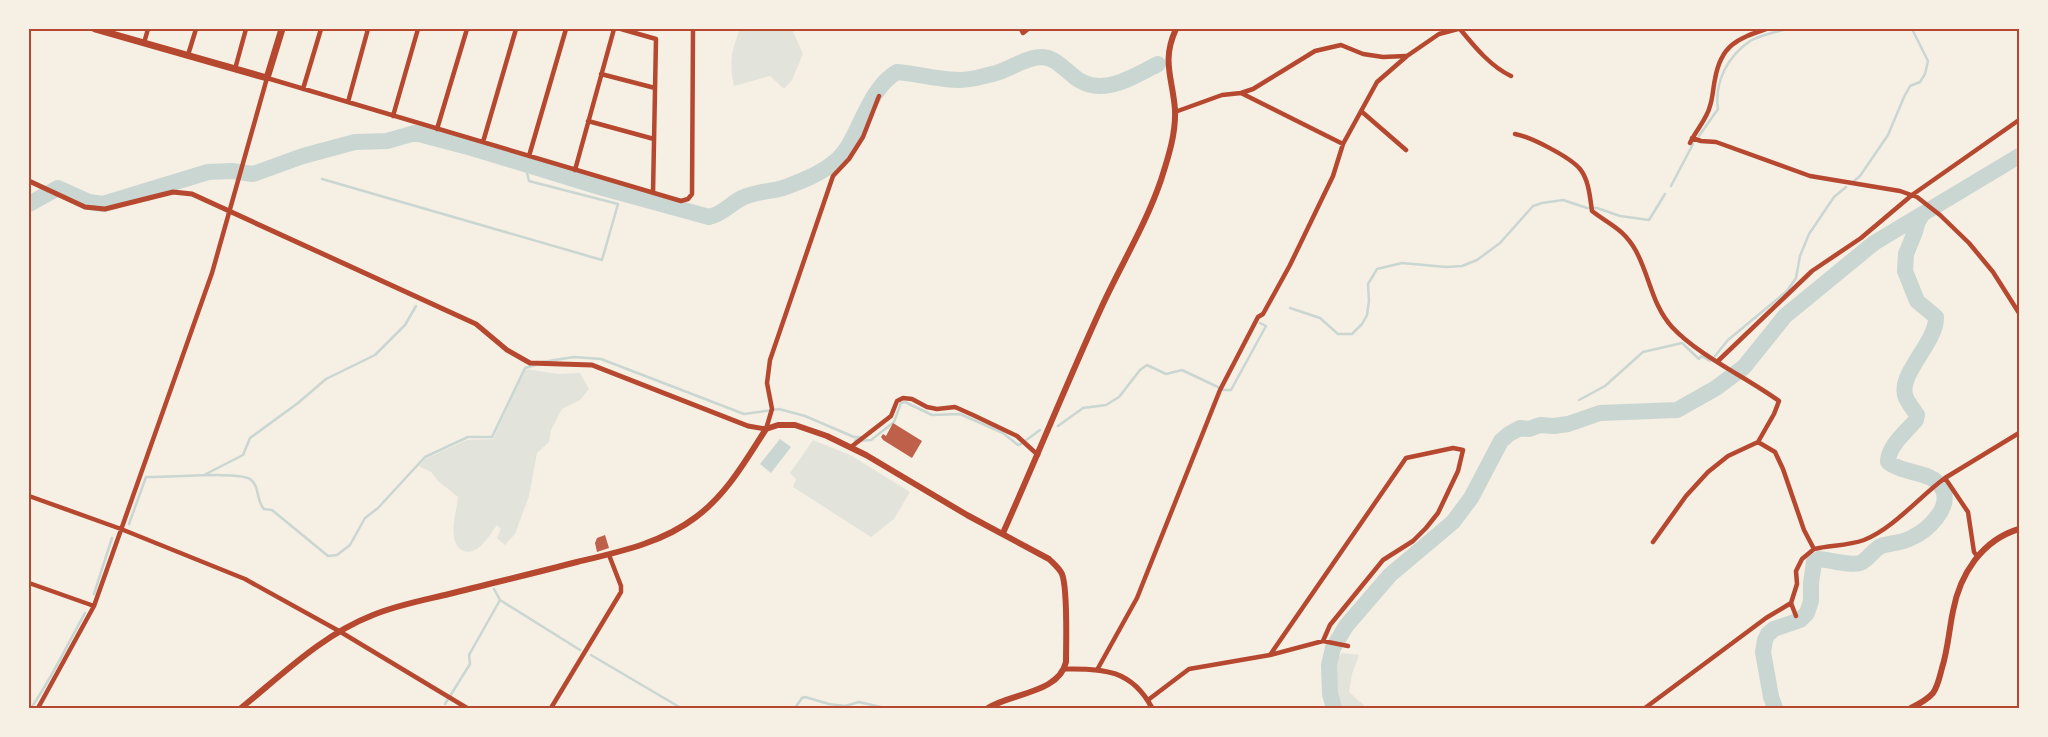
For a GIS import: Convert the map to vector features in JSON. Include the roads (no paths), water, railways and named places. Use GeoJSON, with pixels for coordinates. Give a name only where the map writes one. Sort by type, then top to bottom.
{"type":"FeatureCollection","features":[{"type":"Feature","properties":{"kind":"main road"},"geometry":{"type":"LineString","coordinates":[[96,29],[267,78],[282,29]]}},
{"type":"Feature","properties":{"kind":"main road"},"geometry":{"type":"LineString","coordinates":[[1003,533],[1108,292],[1148,214],[1170,149],[1175,112],[1168,59],[1172,37],[1176,29]]}},
{"type":"Feature","properties":{"kind":"main road"},"geometry":{"type":"LineString","coordinates":[[241,708],[305,654],[339,630],[374,614],[410,603],[609,555],[666,535],[696,517],[726,488],[766,429],[783,425],[803,427],[851,447],[966,515],[1049,559],[1062,574],[1065,603],[1066,662],[1064,670],[1056,680],[1044,687],[1005,699],[988,708]]}},
{"type":"Feature","properties":{"kind":"main road"},"geometry":{"type":"LineString","coordinates":[[1911,708],[1926,700],[1934,691],[1947,653],[1958,590],[1977,556],[1992,541],[2019,529]]}},
{"type":"Feature","properties":{"kind":"street"},"geometry":{"type":"LineString","coordinates":[[144,43],[148,29]]}},
{"type":"Feature","properties":{"kind":"street"},"geometry":{"type":"LineString","coordinates":[[188,56],[196,29]]}},
{"type":"Feature","properties":{"kind":"street"},"geometry":{"type":"LineString","coordinates":[[235,69],[246,29]]}},
{"type":"Feature","properties":{"kind":"street"},"geometry":{"type":"LineString","coordinates":[[303,89],[321,29]]}},
{"type":"Feature","properties":{"kind":"street"},"geometry":{"type":"LineString","coordinates":[[348,102],[368,29]]}},
{"type":"Feature","properties":{"kind":"street"},"geometry":{"type":"LineString","coordinates":[[393,116],[418,29]]}},
{"type":"Feature","properties":{"kind":"street"},"geometry":{"type":"LineString","coordinates":[[438,129],[467,29]]}},
{"type":"Feature","properties":{"kind":"street"},"geometry":{"type":"LineString","coordinates":[[483,142],[516,29]]}},
{"type":"Feature","properties":{"kind":"street"},"geometry":{"type":"LineString","coordinates":[[529,156],[566,29]]}},
{"type":"Feature","properties":{"kind":"street"},"geometry":{"type":"LineString","coordinates":[[575,170],[614,29]]}},
{"type":"Feature","properties":{"kind":"street"},"geometry":{"type":"LineString","coordinates":[[621,29],[656,39],[653,193]]}},
{"type":"Feature","properties":{"kind":"street"},"geometry":{"type":"LineString","coordinates":[[38,708],[94,606],[122,529],[212,273],[267,78],[681,201],[688,199],[692,194],[693,29]]}},
{"type":"Feature","properties":{"kind":"street"},"geometry":{"type":"LineString","coordinates":[[1020,29],[1023,33],[1028,29]]}},
{"type":"Feature","properties":{"kind":"street"},"geometry":{"type":"LineString","coordinates":[[1097,670],[1137,598],[1220,390],[1258,317],[1263,314],[1290,265],[1333,176],[1343,144],[1377,82],[1407,56],[1439,34],[1459,29],[1502,72],[1511,76]]}},
{"type":"Feature","properties":{"kind":"street"},"geometry":{"type":"LineString","coordinates":[[1766,29],[1738,39],[1728,49],[1715,76],[1711,105],[1707,116],[1691,140],[1716,142],[1810,176],[1914,196],[1940,215],[1969,243],[1993,272],[2019,313]]}},
{"type":"Feature","properties":{"kind":"street"},"geometry":{"type":"LineString","coordinates":[[1175,112],[1222,95],[1241,93],[1253,89],[1324,47],[1341,45],[1363,54],[1383,58],[1407,56]]}},
{"type":"Feature","properties":{"kind":"street"},"geometry":{"type":"LineString","coordinates":[[601,74],[655,88]]}},
{"type":"Feature","properties":{"kind":"street"},"geometry":{"type":"LineString","coordinates":[[1241,93],[1343,144]]}},
{"type":"Feature","properties":{"kind":"street"},"geometry":{"type":"LineString","coordinates":[[29,181],[93,209],[105,209],[159,195],[182,192],[192,194],[476,324],[507,350],[530,363],[592,365],[748,426],[766,429],[772,409],[767,383],[773,351],[833,176],[849,158],[863,137],[879,96]]}},
{"type":"Feature","properties":{"kind":"street"},"geometry":{"type":"LineString","coordinates":[[1361,111],[1406,150]]}},
{"type":"Feature","properties":{"kind":"street"},"geometry":{"type":"LineString","coordinates":[[1720,363],[1812,272],[1861,238],[1914,196],[2019,120]]}},
{"type":"Feature","properties":{"kind":"street"},"geometry":{"type":"LineString","coordinates":[[588,121],[654,139]]}},
{"type":"Feature","properties":{"kind":"street"},"geometry":{"type":"LineString","coordinates":[[1515,134],[1528,137],[1580,168],[1584,175],[1592,211],[1611,222],[1620,230],[1636,251],[1655,302],[1671,326],[1688,342],[1742,375],[1779,401],[1758,442],[1728,456],[1708,472],[1686,496],[1653,542]]}},
{"type":"Feature","properties":{"kind":"street"},"geometry":{"type":"LineString","coordinates":[[851,447],[891,416],[897,401],[903,398],[912,399],[927,407],[937,409],[955,407],[1016,436],[1038,455]]}},
{"type":"Feature","properties":{"kind":"street"},"geometry":{"type":"LineString","coordinates":[[1796,616],[1791,603],[1797,584],[1796,571],[1802,559],[1814,549],[1826,546],[1845,546],[1866,539],[1896,519],[1943,479],[2019,433]]}},
{"type":"Feature","properties":{"kind":"street"},"geometry":{"type":"LineString","coordinates":[[1758,442],[1775,452],[1783,469],[1804,530],[1814,549]]}},
{"type":"Feature","properties":{"kind":"street"},"geometry":{"type":"LineString","coordinates":[[1270,655],[1406,458],[1453,448],[1463,450],[1458,471],[1438,513],[1413,541],[1383,560],[1330,625],[1323,641]]}},
{"type":"Feature","properties":{"kind":"street"},"geometry":{"type":"LineString","coordinates":[[1943,479],[1968,512],[1974,552],[1977,556]]}},
{"type":"Feature","properties":{"kind":"street"},"geometry":{"type":"LineString","coordinates":[[29,496],[122,529],[245,579],[339,630],[467,708]]}},
{"type":"Feature","properties":{"kind":"street"},"geometry":{"type":"LineString","coordinates":[[551,708],[621,592],[622,586],[609,555]]}},
{"type":"Feature","properties":{"kind":"street"},"geometry":{"type":"LineString","coordinates":[[29,583],[94,606]]}},
{"type":"Feature","properties":{"kind":"street"},"geometry":{"type":"LineString","coordinates":[[1645,708],[1766,618],[1791,603]]}},
{"type":"Feature","properties":{"kind":"street"},"geometry":{"type":"LineString","coordinates":[[1148,700],[1189,669],[1270,655],[1323,641],[1348,646]]}},
{"type":"Feature","properties":{"kind":"street"},"geometry":{"type":"LineString","coordinates":[[1064,670],[1097,670],[1118,673],[1135,684],[1152,708]]}},
{"type":"Feature","properties":{"kind":"waterway"},"geometry":{"type":"LineString","coordinates":[[1699,136],[1718,109],[1718,89],[1724,70],[1735,54],[1754,39],[1787,29]]}},
{"type":"Feature","properties":{"kind":"waterway"},"geometry":{"type":"LineString","coordinates":[[1854,181],[1860,176],[1888,135],[1910,86],[1920,82],[1925,74],[1928,61],[1912,29]]}},
{"type":"Feature","properties":{"kind":"waterway"},"geometry":{"type":"LineString","coordinates":[[29,204],[58,188],[89,202],[103,204],[208,172],[232,171],[253,174],[303,156],[355,142],[387,141],[415,133],[709,217],[718,214],[742,198],[792,185],[818,173],[835,162],[847,148],[874,96],[888,78],[897,72],[966,80],[996,73],[1027,60],[1042,57],[1061,65],[1082,82],[1103,86],[1126,80],[1158,64]]}},
{"type":"Feature","properties":{"kind":"waterway"},"geometry":{"type":"LineString","coordinates":[[1671,186],[1693,144]]}},
{"type":"Feature","properties":{"kind":"waterway"},"geometry":{"type":"LineString","coordinates":[[1334,708],[1330,694],[1329,665],[1333,648],[1346,626],[1390,575],[1453,522],[1471,498],[1501,441],[1509,434],[1520,428],[1529,429],[1540,425],[1568,424],[1600,413],[1677,410],[1716,388],[1744,367],[1785,316],[1874,243],[2019,156]]}},
{"type":"Feature","properties":{"kind":"waterway"},"geometry":{"type":"LineString","coordinates":[[322,179],[602,260],[618,204],[529,181],[525,164]]}},
{"type":"Feature","properties":{"kind":"waterway"},"geometry":{"type":"LineString","coordinates":[[1715,356],[1728,340],[1787,291],[1796,278],[1800,256],[1809,234],[1834,197],[1846,187]]}},
{"type":"Feature","properties":{"kind":"waterway"},"geometry":{"type":"LineString","coordinates":[[1290,308],[1320,318],[1338,334],[1352,334],[1362,324],[1367,315],[1369,301],[1368,284],[1377,269],[1402,263],[1446,267],[1462,266],[1477,260],[1500,243],[1533,206],[1542,203],[1563,200],[1620,216],[1649,220],[1665,194]]}},
{"type":"Feature","properties":{"kind":"waterway"},"geometry":{"type":"LineString","coordinates":[[1775,708],[1771,697],[1763,652],[1765,640],[1774,629],[1800,620],[1807,613],[1811,601],[1814,562],[1819,559],[1860,563],[1881,546],[1908,540],[1917,535],[1937,518],[1944,503],[1942,488],[1937,482],[1924,475],[1902,469],[1888,462],[1894,445],[1916,420],[1917,415],[1906,398],[1904,389],[1911,369],[1935,327],[1936,317],[1917,301],[1905,271],[1906,254],[1922,215]]}},
{"type":"Feature","properties":{"kind":"waterway"},"geometry":{"type":"LineString","coordinates":[[206,474],[243,455],[250,438],[298,403],[326,379],[375,355],[405,325],[416,306]]}},
{"type":"Feature","properties":{"kind":"waterway"},"geometry":{"type":"LineString","coordinates":[[1058,426],[1083,408],[1106,405],[1119,397],[1140,370],[1147,365],[1166,374],[1182,370],[1224,390],[1231,390],[1266,326],[1260,323]]}},
{"type":"Feature","properties":{"kind":"waterway"},"geometry":{"type":"LineString","coordinates":[[1579,400],[1605,386],[1643,352],[1682,343],[1699,359],[1701,356],[1710,361]]}},
{"type":"Feature","properties":{"kind":"waterway"},"geometry":{"type":"LineString","coordinates":[[542,362],[574,357],[601,359],[744,414],[779,409],[805,416],[854,437],[860,437],[855,441],[871,440],[894,422],[901,403],[905,402],[932,415],[960,414],[1003,433],[1018,445],[1021,444]]}},
{"type":"Feature","properties":{"kind":"waterway"},"geometry":{"type":"LineString","coordinates":[[129,524],[146,477],[232,475],[250,479],[257,489],[264,509],[272,510],[328,556],[337,555],[350,545],[365,518],[378,508],[425,457],[468,437],[492,437],[525,368],[535,365]]}},
{"type":"Feature","properties":{"kind":"waterway"},"geometry":{"type":"LineString","coordinates":[[1025,441],[1040,430]]}},
{"type":"Feature","properties":{"kind":"waterway"},"geometry":{"type":"LineString","coordinates":[[94,594],[112,538]]}},
{"type":"Feature","properties":{"kind":"waterway"},"geometry":{"type":"LineString","coordinates":[[494,589],[500,600],[580,650]]}},
{"type":"Feature","properties":{"kind":"waterway"},"geometry":{"type":"LineString","coordinates":[[445,704],[470,664],[469,655],[500,600]]}},
{"type":"Feature","properties":{"kind":"waterway"},"geometry":{"type":"LineString","coordinates":[[31,708],[53,673],[85,613]]}},
{"type":"Feature","properties":{"kind":"waterway"},"geometry":{"type":"LineString","coordinates":[[591,655],[681,708]]}},
{"type":"Feature","properties":{"kind":"waterway"},"geometry":{"type":"LineString","coordinates":[[795,708],[802,698],[805,697],[829,704],[845,706],[859,702],[885,708]]}}]}
